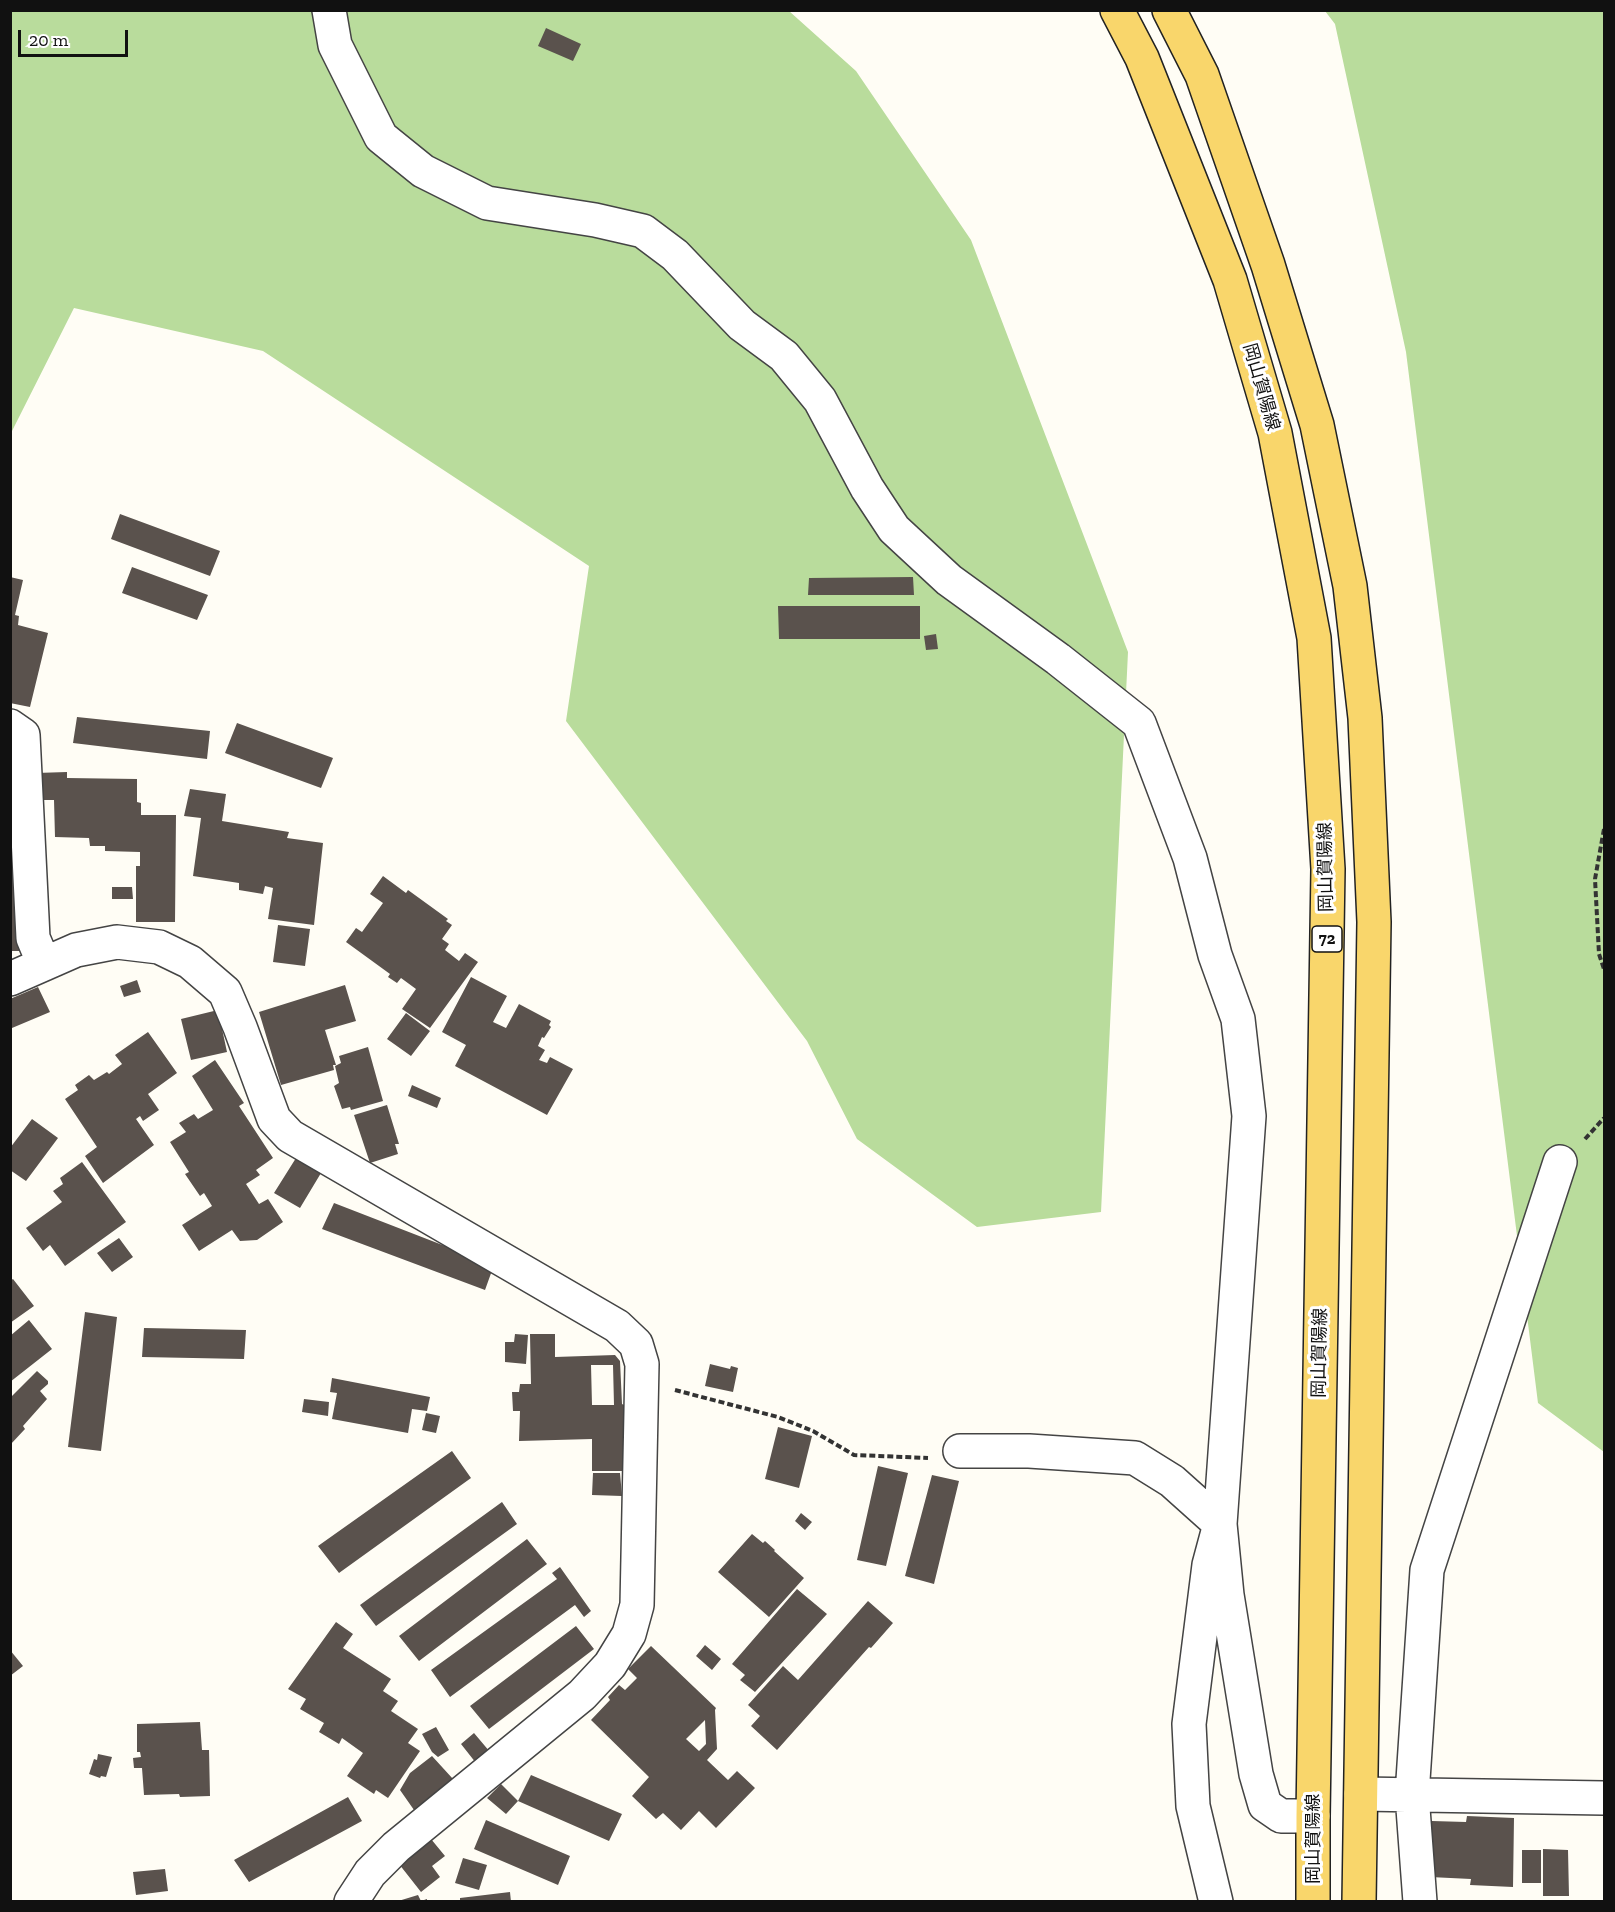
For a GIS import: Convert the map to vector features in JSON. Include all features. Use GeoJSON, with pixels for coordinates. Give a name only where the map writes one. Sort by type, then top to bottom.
{"type":"FeatureCollection","features":[{"type":"Feature","properties":{"kind":"main road","name":"岡山賀陽線"},"geometry":{"type":"LineString","coordinates":[[1117,10],[1142,58],[1230,280],[1275,433],[1314,638],[1328,869],[1313,1902]]}},
{"type":"Feature","properties":{"kind":"main road"},"geometry":{"type":"LineString","coordinates":[[1169,10],[1202,75],[1269,265],[1317,425],[1350,586],[1365,718],[1374,922],[1359,1902]]}},
{"type":"Feature","properties":{"kind":"main road"},"geometry":{"type":"LineString","coordinates":[[1359,1850],[1368,1902]]}},
{"type":"Feature","properties":{"kind":"street"},"geometry":{"type":"LineString","coordinates":[[329,10],[335,45],[381,137],[423,171],[487,203],[595,220],[644,231],[675,255],[742,325],[784,356],[820,400],[867,488],[894,530],[949,580],[1139,723],[1190,858],[1215,955],[1238,1018],[1249,1116],[1220,1524],[1230,1618],[1256,1774],[1265,1805],[1281,1816],[1313,1816]]}},
{"type":"Feature","properties":{"kind":"street"},"geometry":{"type":"LineString","coordinates":[[10,726],[23,735],[33,938],[44,964]]}},
{"type":"Feature","properties":{"kind":"street"},"geometry":{"type":"LineString","coordinates":[[10,979],[76,950],[117,942],[159,947],[190,962],[225,992],[274,1119],[290,1136],[617,1326],[636,1344],[642,1364],[637,1605],[629,1634],[610,1665],[582,1695],[396,1847],[370,1873],[351,1902]]}},
{"type":"Feature","properties":{"kind":"street"},"geometry":{"type":"LineString","coordinates":[[1420,1902],[1412,1795],[1427,1570],[1560,1162]]}},
{"type":"Feature","properties":{"kind":"street"},"geometry":{"type":"LineString","coordinates":[[960,1451],[1029,1451],[1135,1458],[1173,1481],[1220,1524]]}},
{"type":"Feature","properties":{"kind":"street"},"geometry":{"type":"LineString","coordinates":[[1216,1902],[1192,1806],[1189,1724],[1209,1565],[1220,1524]]}},
{"type":"Feature","properties":{"kind":"street"},"geometry":{"type":"LineString","coordinates":[[1361,1794],[1605,1797]]}},
{"type":"Feature","properties":{"kind":"path"},"geometry":{"type":"LineString","coordinates":[[1605,829],[1595,879],[1599,954],[1605,969]]}},
{"type":"Feature","properties":{"kind":"path"},"geometry":{"type":"LineString","coordinates":[[642,1383],[694,1394],[778,1417],[813,1431],[854,1455],[944,1458],[960,1451]]}},
{"type":"Feature","properties":{"kind":"green space"},"geometry":{"type":"Polygon","coordinates":[[[11,11],[789,11],[856,71],[971,240],[1128,652],[1101,1212],[977,1227],[857,1139],[807,1041],[566,721],[589,566],[263,351],[74,308],[11,433],[11,11]]]}},
{"type":"Feature","properties":{"kind":"green space"},"geometry":{"type":"Polygon","coordinates":[[[1325,11],[1604,11],[1604,1452],[1538,1403],[1406,352],[1335,24],[1325,11]]]}},
{"type":"Feature","properties":{"kind":"building"},"geometry":{"type":"Polygon","coordinates":[[[546,28],[581,44],[573,61],[538,46],[546,28]]]}},
{"type":"Feature","properties":{"kind":"building"},"geometry":{"type":"Polygon","coordinates":[[[120,514],[220,551],[210,576],[111,539],[120,514]]]}},
{"type":"Feature","properties":{"kind":"building"},"geometry":{"type":"Polygon","coordinates":[[[132,567],[208,595],[197,620],[122,593],[132,567]]]}},
{"type":"Feature","properties":{"kind":"building"},"geometry":{"type":"Polygon","coordinates":[[[10,577],[23,580],[15,615],[19,616],[18,625],[48,633],[30,707],[10,703],[10,577]]]}},
{"type":"Feature","properties":{"kind":"building"},"geometry":{"type":"Polygon","coordinates":[[[913,577],[914,595],[808,595],[809,578],[913,577]]]}},
{"type":"Feature","properties":{"kind":"building"},"geometry":{"type":"Polygon","coordinates":[[[778,606],[920,606],[920,639],[779,639],[778,606]]]}},
{"type":"Feature","properties":{"kind":"building"},"geometry":{"type":"Polygon","coordinates":[[[936,634],[938,649],[926,650],[924,636],[936,634]]]}},
{"type":"Feature","properties":{"kind":"building"},"geometry":{"type":"Polygon","coordinates":[[[77,717],[210,731],[207,759],[73,743],[77,717]]]}},
{"type":"Feature","properties":{"kind":"building"},"geometry":{"type":"Polygon","coordinates":[[[237,723],[333,758],[321,788],[225,753],[237,723]]]}},
{"type":"Feature","properties":{"kind":"building"},"geometry":{"type":"Polygon","coordinates":[[[67,772],[67,778],[137,779],[137,802],[141,803],[141,815],[176,815],[175,922],[136,922],[136,866],[140,866],[140,852],[105,851],[105,846],[90,846],[89,838],[55,837],[54,800],[37,800],[36,773],[67,772]]]}},
{"type":"Feature","properties":{"kind":"building"},"geometry":{"type":"Polygon","coordinates":[[[190,789],[226,794],[222,821],[289,832],[287,838],[323,843],[314,925],[268,919],[273,888],[265,886],[263,894],[239,890],[239,883],[193,876],[201,818],[184,816],[190,789]]]}},
{"type":"Feature","properties":{"kind":"building"},"geometry":{"type":"Polygon","coordinates":[[[10,871],[20,871],[21,951],[10,951],[10,871]]]}},
{"type":"Feature","properties":{"kind":"building"},"geometry":{"type":"Polygon","coordinates":[[[383,876],[406,893],[408,890],[448,919],[446,921],[452,925],[442,939],[449,944],[445,950],[459,961],[465,953],[478,962],[430,1028],[402,1009],[416,989],[401,978],[397,983],[388,977],[390,974],[346,942],[356,928],[362,932],[383,903],[370,894],[383,876]]]}},
{"type":"Feature","properties":{"kind":"building"},"geometry":{"type":"Polygon","coordinates":[[[112,887],[132,887],[133,899],[112,899],[112,887]]]}},
{"type":"Feature","properties":{"kind":"building"},"geometry":{"type":"Polygon","coordinates":[[[278,925],[310,929],[305,966],[273,962],[278,925]]]}},
{"type":"Feature","properties":{"kind":"building"},"geometry":{"type":"Polygon","coordinates":[[[471,977],[507,996],[493,1022],[506,1028],[519,1004],[551,1021],[549,1025],[551,1027],[538,1046],[545,1050],[539,1060],[547,1063],[550,1057],[573,1069],[547,1115],[455,1066],[466,1045],[442,1032],[471,977]]]}},
{"type":"Feature","properties":{"kind":"building"},"geometry":{"type":"Polygon","coordinates":[[[137,980],[141,992],[124,997],[120,986],[137,980]]]}},
{"type":"Feature","properties":{"kind":"building"},"geometry":{"type":"Polygon","coordinates":[[[345,985],[356,1021],[325,1030],[336,1065],[333,1065],[334,1070],[281,1085],[259,1012],[345,985]]]}},
{"type":"Feature","properties":{"kind":"building"},"geometry":{"type":"Polygon","coordinates":[[[38,987],[50,1012],[12,1028],[10,999],[38,987]]]}},
{"type":"Feature","properties":{"kind":"building"},"geometry":{"type":"Polygon","coordinates":[[[218,1010],[227,1052],[191,1060],[181,1019],[218,1010]]]}},
{"type":"Feature","properties":{"kind":"building"},"geometry":{"type":"Polygon","coordinates":[[[406,1013],[430,1031],[411,1056],[387,1039],[406,1013]]]}},
{"type":"Feature","properties":{"kind":"building"},"geometry":{"type":"Polygon","coordinates":[[[148,1032],[177,1073],[148,1094],[159,1110],[143,1121],[140,1116],[136,1119],[154,1145],[103,1183],[85,1156],[97,1147],[65,1099],[78,1090],[75,1085],[89,1075],[94,1080],[107,1072],[109,1074],[122,1064],[115,1055],[148,1032]]]}},
{"type":"Feature","properties":{"kind":"building"},"geometry":{"type":"Polygon","coordinates":[[[368,1047],[383,1101],[351,1110],[350,1107],[342,1109],[334,1086],[339,1083],[335,1066],[341,1063],[339,1056],[368,1047]]]}},
{"type":"Feature","properties":{"kind":"building"},"geometry":{"type":"Polygon","coordinates":[[[215,1060],[244,1103],[239,1106],[273,1158],[256,1170],[260,1175],[246,1184],[259,1204],[268,1199],[283,1222],[257,1240],[240,1241],[232,1230],[199,1251],[182,1225],[212,1206],[204,1193],[200,1196],[185,1174],[189,1172],[170,1142],[186,1132],[179,1123],[194,1114],[198,1119],[213,1110],[192,1076],[215,1060]]]}},
{"type":"Feature","properties":{"kind":"building"},"geometry":{"type":"Polygon","coordinates":[[[412,1085],[441,1098],[437,1108],[408,1096],[412,1085]]]}},
{"type":"Feature","properties":{"kind":"building"},"geometry":{"type":"Polygon","coordinates":[[[387,1105],[399,1144],[395,1144],[398,1154],[370,1163],[354,1115],[387,1105]]]}},
{"type":"Feature","properties":{"kind":"building"},"geometry":{"type":"Polygon","coordinates":[[[32,1119],[58,1138],[26,1181],[10,1170],[10,1148],[32,1119]]]}},
{"type":"Feature","properties":{"kind":"building"},"geometry":{"type":"Polygon","coordinates":[[[296,1158],[321,1173],[300,1208],[274,1193],[296,1158]]]}},
{"type":"Feature","properties":{"kind":"building"},"geometry":{"type":"Polygon","coordinates":[[[82,1162],[126,1222],[65,1266],[50,1245],[43,1251],[26,1228],[62,1202],[53,1191],[63,1184],[60,1178],[82,1162]]]}},
{"type":"Feature","properties":{"kind":"building"},"geometry":{"type":"Polygon","coordinates":[[[334,1203],[494,1265],[485,1290],[322,1229],[334,1203]]]}},
{"type":"Feature","properties":{"kind":"building"},"geometry":{"type":"Polygon","coordinates":[[[119,1238],[133,1257],[112,1272],[97,1253],[119,1238]]]}},
{"type":"Feature","properties":{"kind":"building"},"geometry":{"type":"Polygon","coordinates":[[[13,1279],[34,1306],[10,1323],[10,1281],[13,1279]]]}},
{"type":"Feature","properties":{"kind":"building"},"geometry":{"type":"Polygon","coordinates":[[[85,1312],[117,1317],[101,1451],[68,1447],[85,1312]]]}},
{"type":"Feature","properties":{"kind":"building"},"geometry":{"type":"Polygon","coordinates":[[[29,1320],[52,1349],[10,1382],[10,1336],[29,1320]]]}},
{"type":"Feature","properties":{"kind":"building"},"geometry":{"type":"Polygon","coordinates":[[[144,1328],[246,1330],[244,1359],[142,1357],[144,1328]]]}},
{"type":"Feature","properties":{"kind":"building"},"geometry":{"type":"Polygon","coordinates":[[[515,1334],[528,1335],[526,1364],[505,1362],[505,1342],[514,1342],[515,1334]]]}},
{"type":"Feature","properties":{"kind":"building"},"geometry":{"type":"Polygon","coordinates":[[[530,1334],[555,1334],[555,1357],[615,1355],[620,1361],[622,1404],[624,1405],[623,1471],[592,1471],[592,1439],[519,1441],[520,1411],[513,1411],[512,1392],[519,1392],[520,1384],[531,1384],[530,1334]],[[591,1365],[592,1405],[614,1405],[613,1365],[591,1365]]]}},
{"type":"Feature","properties":{"kind":"building"},"geometry":{"type":"Polygon","coordinates":[[[710,1364],[730,1369],[731,1366],[738,1368],[733,1392],[705,1386],[710,1364]]]}},
{"type":"Feature","properties":{"kind":"building"},"geometry":{"type":"Polygon","coordinates":[[[37,1371],[48,1381],[48,1384],[40,1391],[47,1399],[10,1445],[10,1398],[37,1371]]]}},
{"type":"Feature","properties":{"kind":"building"},"geometry":{"type":"Polygon","coordinates":[[[332,1378],[430,1397],[427,1411],[412,1409],[408,1433],[332,1419],[337,1393],[330,1392],[332,1378]]]}},
{"type":"Feature","properties":{"kind":"building"},"geometry":{"type":"Polygon","coordinates":[[[304,1399],[329,1402],[328,1416],[302,1412],[304,1399]]]}},
{"type":"Feature","properties":{"kind":"building"},"geometry":{"type":"Polygon","coordinates":[[[426,1413],[440,1416],[436,1433],[422,1430],[426,1413]]]}},
{"type":"Feature","properties":{"kind":"building"},"geometry":{"type":"Polygon","coordinates":[[[778,1427],[812,1436],[799,1488],[765,1479],[778,1427]]]}},
{"type":"Feature","properties":{"kind":"building"},"geometry":{"type":"Polygon","coordinates":[[[452,1451],[471,1478],[339,1573],[318,1546],[452,1451]]]}},
{"type":"Feature","properties":{"kind":"building"},"geometry":{"type":"Polygon","coordinates":[[[878,1466],[908,1473],[886,1566],[857,1560],[878,1466]]]}},
{"type":"Feature","properties":{"kind":"building"},"geometry":{"type":"Polygon","coordinates":[[[593,1473],[620,1473],[622,1496],[592,1495],[593,1473]]]}},
{"type":"Feature","properties":{"kind":"building"},"geometry":{"type":"Polygon","coordinates":[[[932,1475],[959,1481],[934,1584],[905,1576],[932,1475]]]}},
{"type":"Feature","properties":{"kind":"building"},"geometry":{"type":"Polygon","coordinates":[[[502,1502],[517,1524],[376,1626],[360,1605],[502,1502]]]}},
{"type":"Feature","properties":{"kind":"building"},"geometry":{"type":"Polygon","coordinates":[[[801,1513],[812,1522],[805,1530],[795,1521],[801,1513]]]}},
{"type":"Feature","properties":{"kind":"building"},"geometry":{"type":"Polygon","coordinates":[[[752,1534],[763,1543],[765,1541],[804,1578],[769,1617],[718,1572],[752,1534]]]}},
{"type":"Feature","properties":{"kind":"building"},"geometry":{"type":"Polygon","coordinates":[[[527,1539],[547,1564],[419,1661],[399,1636],[527,1539]]]}},
{"type":"Feature","properties":{"kind":"building"},"geometry":{"type":"Polygon","coordinates":[[[560,1567],[591,1611],[584,1617],[575,1605],[450,1697],[431,1670],[557,1579],[552,1573],[560,1567]]]}},
{"type":"Feature","properties":{"kind":"building"},"geometry":{"type":"Polygon","coordinates":[[[797,1589],[827,1614],[755,1692],[740,1680],[745,1675],[732,1664],[797,1589]]]}},
{"type":"Feature","properties":{"kind":"building"},"geometry":{"type":"Polygon","coordinates":[[[868,1601],[893,1623],[777,1750],[751,1726],[760,1716],[748,1705],[783,1666],[798,1680],[868,1601]]]}},
{"type":"Feature","properties":{"kind":"building"},"geometry":{"type":"Polygon","coordinates":[[[336,1622],[353,1634],[343,1648],[391,1679],[383,1691],[398,1701],[391,1711],[418,1729],[408,1743],[420,1751],[388,1798],[376,1790],[374,1794],[347,1776],[363,1753],[342,1738],[339,1744],[319,1732],[324,1723],[300,1709],[306,1699],[288,1689],[336,1622]]]}},
{"type":"Feature","properties":{"kind":"building"},"geometry":{"type":"Polygon","coordinates":[[[576,1626],[594,1649],[489,1729],[470,1706],[576,1626]]]}},
{"type":"Feature","properties":{"kind":"building"},"geometry":{"type":"Polygon","coordinates":[[[705,1645],[721,1659],[712,1670],[696,1656],[705,1645]]]}},
{"type":"Feature","properties":{"kind":"building"},"geometry":{"type":"Polygon","coordinates":[[[651,1646],[716,1708],[717,1749],[707,1760],[728,1780],[737,1771],[755,1788],[716,1828],[699,1811],[681,1830],[663,1813],[656,1819],[632,1796],[649,1777],[591,1720],[610,1700],[608,1697],[619,1685],[625,1690],[637,1678],[628,1669],[651,1646]],[[705,1720],[686,1739],[699,1751],[706,1744],[705,1720]]]}},
{"type":"Feature","properties":{"kind":"building"},"geometry":{"type":"Polygon","coordinates":[[[10,1650],[23,1666],[10,1676],[10,1650]]]}},
{"type":"Feature","properties":{"kind":"building"},"geometry":{"type":"Polygon","coordinates":[[[200,1722],[202,1750],[209,1750],[210,1796],[144,1795],[142,1768],[134,1768],[133,1758],[141,1757],[140,1752],[137,1752],[137,1724],[200,1722]]]}},
{"type":"Feature","properties":{"kind":"building"},"geometry":{"type":"Polygon","coordinates":[[[436,1727],[449,1750],[438,1757],[432,1752],[422,1734],[436,1727]]]}},
{"type":"Feature","properties":{"kind":"building"},"geometry":{"type":"Polygon","coordinates":[[[474,1733],[490,1752],[476,1763],[461,1744],[474,1733]]]}},
{"type":"Feature","properties":{"kind":"building"},"geometry":{"type":"Polygon","coordinates":[[[98,1754],[112,1757],[106,1777],[101,1776],[100,1778],[89,1774],[98,1754]]]}},
{"type":"Feature","properties":{"kind":"building"},"geometry":{"type":"Polygon","coordinates":[[[432,1756],[453,1779],[414,1810],[400,1790],[410,1773],[432,1756]]]}},
{"type":"Feature","properties":{"kind":"building"},"geometry":{"type":"Polygon","coordinates":[[[531,1775],[622,1814],[609,1841],[518,1801],[531,1775]]]}},
{"type":"Feature","properties":{"kind":"building"},"geometry":{"type":"Polygon","coordinates":[[[501,1784],[518,1801],[506,1814],[487,1798],[501,1784]]]}},
{"type":"Feature","properties":{"kind":"building"},"geometry":{"type":"Polygon","coordinates":[[[348,1797],[362,1821],[249,1882],[234,1860],[348,1797]]]}},
{"type":"Feature","properties":{"kind":"building"},"geometry":{"type":"Polygon","coordinates":[[[1467,1816],[1514,1818],[1513,1887],[1470,1885],[1471,1879],[1430,1877],[1432,1821],[1466,1822],[1467,1816]]]}},
{"type":"Feature","properties":{"kind":"building"},"geometry":{"type":"Polygon","coordinates":[[[486,1820],[570,1856],[558,1885],[474,1849],[486,1820]]]}},
{"type":"Feature","properties":{"kind":"building"},"geometry":{"type":"Polygon","coordinates":[[[431,1839],[445,1856],[432,1866],[440,1877],[421,1892],[399,1864],[431,1839]]]}},
{"type":"Feature","properties":{"kind":"building"},"geometry":{"type":"Polygon","coordinates":[[[1543,1849],[1568,1850],[1569,1896],[1543,1896],[1543,1849]]]}},
{"type":"Feature","properties":{"kind":"building"},"geometry":{"type":"Polygon","coordinates":[[[1522,1850],[1541,1850],[1541,1883],[1522,1883],[1522,1850]]]}},
{"type":"Feature","properties":{"kind":"building"},"geometry":{"type":"Polygon","coordinates":[[[463,1858],[487,1865],[479,1890],[455,1883],[463,1858]]]}},
{"type":"Feature","properties":{"kind":"building"},"geometry":{"type":"Polygon","coordinates":[[[165,1869],[168,1891],[136,1895],[133,1872],[165,1869]]]}},
{"type":"Feature","properties":{"kind":"building"},"geometry":{"type":"Polygon","coordinates":[[[510,1892],[511,1902],[460,1902],[460,1898],[510,1892]]]}},
{"type":"Feature","properties":{"kind":"building"},"geometry":{"type":"Polygon","coordinates":[[[418,1895],[421,1901],[427,1899],[427,1902],[395,1902],[418,1895]]]}}]}
